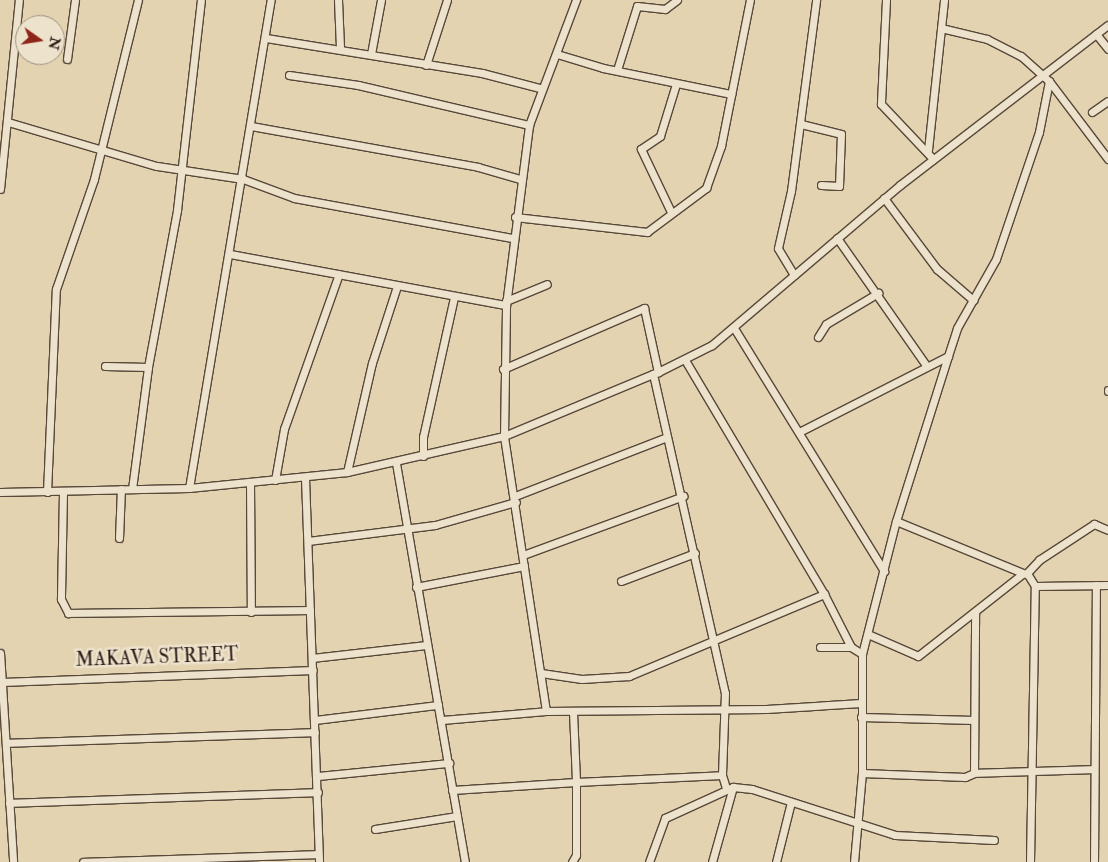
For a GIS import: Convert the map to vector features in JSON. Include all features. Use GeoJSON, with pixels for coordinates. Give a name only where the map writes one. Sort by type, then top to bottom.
{"type":"FeatureCollection","features":[{"type":"Feature","properties":{"kind":"street"},"geometry":{"type":"LineString","coordinates":[[0,189],[19,0]]}},
{"type":"Feature","properties":{"kind":"street"},"geometry":{"type":"LineString","coordinates":[[67,60],[74,0]]}},
{"type":"Feature","properties":{"kind":"street"},"geometry":{"type":"LineString","coordinates":[[47,492],[56,289],[101,149],[138,0]]}},
{"type":"Feature","properties":{"kind":"street"},"geometry":{"type":"LineString","coordinates":[[132,489],[148,367],[181,168],[201,0]]}},
{"type":"Feature","properties":{"kind":"street"},"geometry":{"type":"LineString","coordinates":[[189,488],[252,126],[271,0]]}},
{"type":"Feature","properties":{"kind":"street"},"geometry":{"type":"LineString","coordinates":[[338,0],[340,47]]}},
{"type":"Feature","properties":{"kind":"street"},"geometry":{"type":"LineString","coordinates":[[371,54],[381,0]]}},
{"type":"Feature","properties":{"kind":"street"},"geometry":{"type":"LineString","coordinates":[[426,65],[446,0]]}},
{"type":"Feature","properties":{"kind":"street"},"geometry":{"type":"LineString","coordinates":[[546,710],[524,566],[516,499],[504,436],[503,369],[506,303],[515,217],[529,125],[539,88],[557,54],[576,0]]}},
{"type":"Feature","properties":{"kind":"street"},"geometry":{"type":"LineString","coordinates":[[617,70],[637,6],[665,9],[677,0]]}},
{"type":"Feature","properties":{"kind":"street"},"geometry":{"type":"LineString","coordinates":[[515,217],[647,232],[665,222],[671,212],[706,188],[713,178],[750,0]]}},
{"type":"Feature","properties":{"kind":"street"},"geometry":{"type":"LineString","coordinates":[[794,275],[778,248],[801,124],[816,0]]}},
{"type":"Feature","properties":{"kind":"street"},"geometry":{"type":"LineString","coordinates":[[886,0],[881,104],[928,150],[933,159]]}},
{"type":"Feature","properties":{"kind":"street"},"geometry":{"type":"LineString","coordinates":[[928,150],[944,0]]}},
{"type":"Feature","properties":{"kind":"street"},"geometry":{"type":"LineString","coordinates":[[0,492],[189,488],[305,478],[347,472],[396,463],[504,436],[655,373],[685,360],[734,328],[884,198],[1108,25]]}},
{"type":"Feature","properties":{"kind":"street"},"geometry":{"type":"LineString","coordinates":[[941,28],[1005,46],[1043,74],[1108,159]]}},
{"type":"Feature","properties":{"kind":"street"},"geometry":{"type":"LineString","coordinates":[[1096,34],[1108,49]]}},
{"type":"Feature","properties":{"kind":"street"},"geometry":{"type":"LineString","coordinates":[[266,38],[340,47],[426,65],[482,72],[539,88]]}},
{"type":"Feature","properties":{"kind":"street"},"geometry":{"type":"LineString","coordinates":[[557,54],[676,84],[731,94]]}},
{"type":"Feature","properties":{"kind":"street"},"geometry":{"type":"LineString","coordinates":[[289,75],[358,85],[529,125]]}},
{"type":"Feature","properties":{"kind":"street"},"geometry":{"type":"LineString","coordinates":[[854,862],[862,773],[862,654],[870,635],[896,521],[948,356],[973,300],[996,259],[1039,132],[1049,81]]}},
{"type":"Feature","properties":{"kind":"street"},"geometry":{"type":"LineString","coordinates":[[671,212],[641,149],[660,136],[676,84]]}},
{"type":"Feature","properties":{"kind":"street"},"geometry":{"type":"LineString","coordinates":[[1092,112],[1108,101]]}},
{"type":"Feature","properties":{"kind":"street"},"geometry":{"type":"LineString","coordinates":[[8,122],[157,166],[181,168],[243,179],[294,198],[513,238]]}},
{"type":"Feature","properties":{"kind":"street"},"geometry":{"type":"LineString","coordinates":[[801,124],[841,134],[839,186],[821,185]]}},
{"type":"Feature","properties":{"kind":"street"},"geometry":{"type":"LineString","coordinates":[[252,126],[478,167],[520,179]]}},
{"type":"Feature","properties":{"kind":"street"},"geometry":{"type":"LineString","coordinates":[[884,198],[937,269],[973,300]]}},
{"type":"Feature","properties":{"kind":"street"},"geometry":{"type":"LineString","coordinates":[[836,238],[878,293],[926,365]]}},
{"type":"Feature","properties":{"kind":"street"},"geometry":{"type":"LineString","coordinates":[[230,254],[454,297],[506,303],[547,284]]}},
{"type":"Feature","properties":{"kind":"street"},"geometry":{"type":"LineString","coordinates":[[275,480],[284,429],[339,274]]}},
{"type":"Feature","properties":{"kind":"street"},"geometry":{"type":"LineString","coordinates":[[347,472],[372,363],[397,286]]}},
{"type":"Feature","properties":{"kind":"street"},"geometry":{"type":"LineString","coordinates":[[818,337],[826,324],[878,293]]}},
{"type":"Feature","properties":{"kind":"street"},"geometry":{"type":"LineString","coordinates":[[423,456],[423,437],[454,297]]}},
{"type":"Feature","properties":{"kind":"street"},"geometry":{"type":"LineString","coordinates":[[503,369],[644,308],[667,437],[683,496],[716,643],[725,710],[722,775],[730,788],[712,862]]}},
{"type":"Feature","properties":{"kind":"street"},"geometry":{"type":"LineString","coordinates":[[734,328],[884,571]]}},
{"type":"Feature","properties":{"kind":"street"},"geometry":{"type":"LineString","coordinates":[[799,432],[926,365],[948,356]]}},
{"type":"Feature","properties":{"kind":"street"},"geometry":{"type":"LineString","coordinates":[[685,360],[824,594],[851,647],[862,654]]}},
{"type":"Feature","properties":{"kind":"street"},"geometry":{"type":"LineString","coordinates":[[105,366],[148,367]]}},
{"type":"Feature","properties":{"kind":"street"},"geometry":{"type":"LineString","coordinates":[[308,541],[406,529],[516,499],[667,437]]}},
{"type":"Feature","properties":{"kind":"street"},"geometry":{"type":"LineString","coordinates":[[396,463],[426,645],[442,720],[464,862]]}},
{"type":"Feature","properties":{"kind":"street"},"geometry":{"type":"LineString","coordinates":[[83,862],[319,858],[318,776],[305,478]]}},
{"type":"Feature","properties":{"kind":"street"},"geometry":{"type":"LineString","coordinates":[[250,482],[251,612]]}},
{"type":"Feature","properties":{"kind":"street"},"geometry":{"type":"LineString","coordinates":[[119,538],[121,490]]}},
{"type":"Feature","properties":{"kind":"street"},"geometry":{"type":"LineString","coordinates":[[62,492],[61,599],[68,613],[310,610]]}},
{"type":"Feature","properties":{"kind":"street"},"geometry":{"type":"LineString","coordinates":[[523,555],[683,496]]}},
{"type":"Feature","properties":{"kind":"street"},"geometry":{"type":"LineString","coordinates":[[896,521],[1024,574],[1035,586],[1030,862]]}},
{"type":"Feature","properties":{"kind":"street"},"geometry":{"type":"LineString","coordinates":[[870,635],[918,656],[1024,574],[1039,560],[1094,524],[1108,530]]}},
{"type":"Feature","properties":{"kind":"street"},"geometry":{"type":"LineString","coordinates":[[621,581],[696,553]]}},
{"type":"Feature","properties":{"kind":"street"},"geometry":{"type":"LineString","coordinates":[[416,587],[524,566]]}},
{"type":"Feature","properties":{"kind":"street"},"geometry":{"type":"LineString","coordinates":[[1094,862],[1093,769],[1096,585]]}},
{"type":"Feature","properties":{"kind":"street"},"geometry":{"type":"LineString","coordinates":[[1035,586],[1108,585]]}},
{"type":"Feature","properties":{"kind":"street"},"geometry":{"type":"LineString","coordinates":[[541,673],[582,679],[629,676],[716,643],[824,594]]}},
{"type":"Feature","properties":{"kind":"street"},"geometry":{"type":"LineString","coordinates":[[974,773],[975,612]]}},
{"type":"Feature","properties":{"kind":"street"},"geometry":{"type":"LineString","coordinates":[[312,658],[426,645]]}},
{"type":"Feature","properties":{"kind":"street"},"geometry":{"type":"LineString","coordinates":[[820,647],[851,647]]}},
{"type":"Feature","properties":{"kind":"street"},"geometry":{"type":"LineString","coordinates":[[0,653],[6,743],[3,760],[9,803],[4,819],[13,862]]}},
{"type":"Feature","properties":{"kind":"street","name":"MAKAVA STREET"},"geometry":{"type":"LineString","coordinates":[[2,682],[313,670]]}},
{"type":"Feature","properties":{"kind":"street"},"geometry":{"type":"LineString","coordinates":[[442,720],[546,710],[573,712],[642,707],[725,710],[861,703]]}},
{"type":"Feature","properties":{"kind":"street"},"geometry":{"type":"LineString","coordinates":[[315,720],[438,705]]}},
{"type":"Feature","properties":{"kind":"street"},"geometry":{"type":"LineString","coordinates":[[572,862],[576,855],[576,782],[573,712]]}},
{"type":"Feature","properties":{"kind":"street"},"geometry":{"type":"LineString","coordinates":[[861,717],[974,720]]}},
{"type":"Feature","properties":{"kind":"street"},"geometry":{"type":"LineString","coordinates":[[6,743],[315,732]]}},
{"type":"Feature","properties":{"kind":"street"},"geometry":{"type":"LineString","coordinates":[[318,776],[449,762]]}},
{"type":"Feature","properties":{"kind":"street"},"geometry":{"type":"LineString","coordinates":[[862,773],[965,777],[974,773],[1093,769]]}},
{"type":"Feature","properties":{"kind":"street"},"geometry":{"type":"LineString","coordinates":[[452,790],[722,775]]}},
{"type":"Feature","properties":{"kind":"street"},"geometry":{"type":"LineString","coordinates":[[649,862],[664,818],[730,788],[791,802],[858,825],[895,835],[994,840]]}},
{"type":"Feature","properties":{"kind":"street"},"geometry":{"type":"LineString","coordinates":[[9,803],[318,792]]}},
{"type":"Feature","properties":{"kind":"street"},"geometry":{"type":"LineString","coordinates":[[776,862],[791,802]]}},
{"type":"Feature","properties":{"kind":"street"},"geometry":{"type":"LineString","coordinates":[[375,829],[457,816]]}}]}
